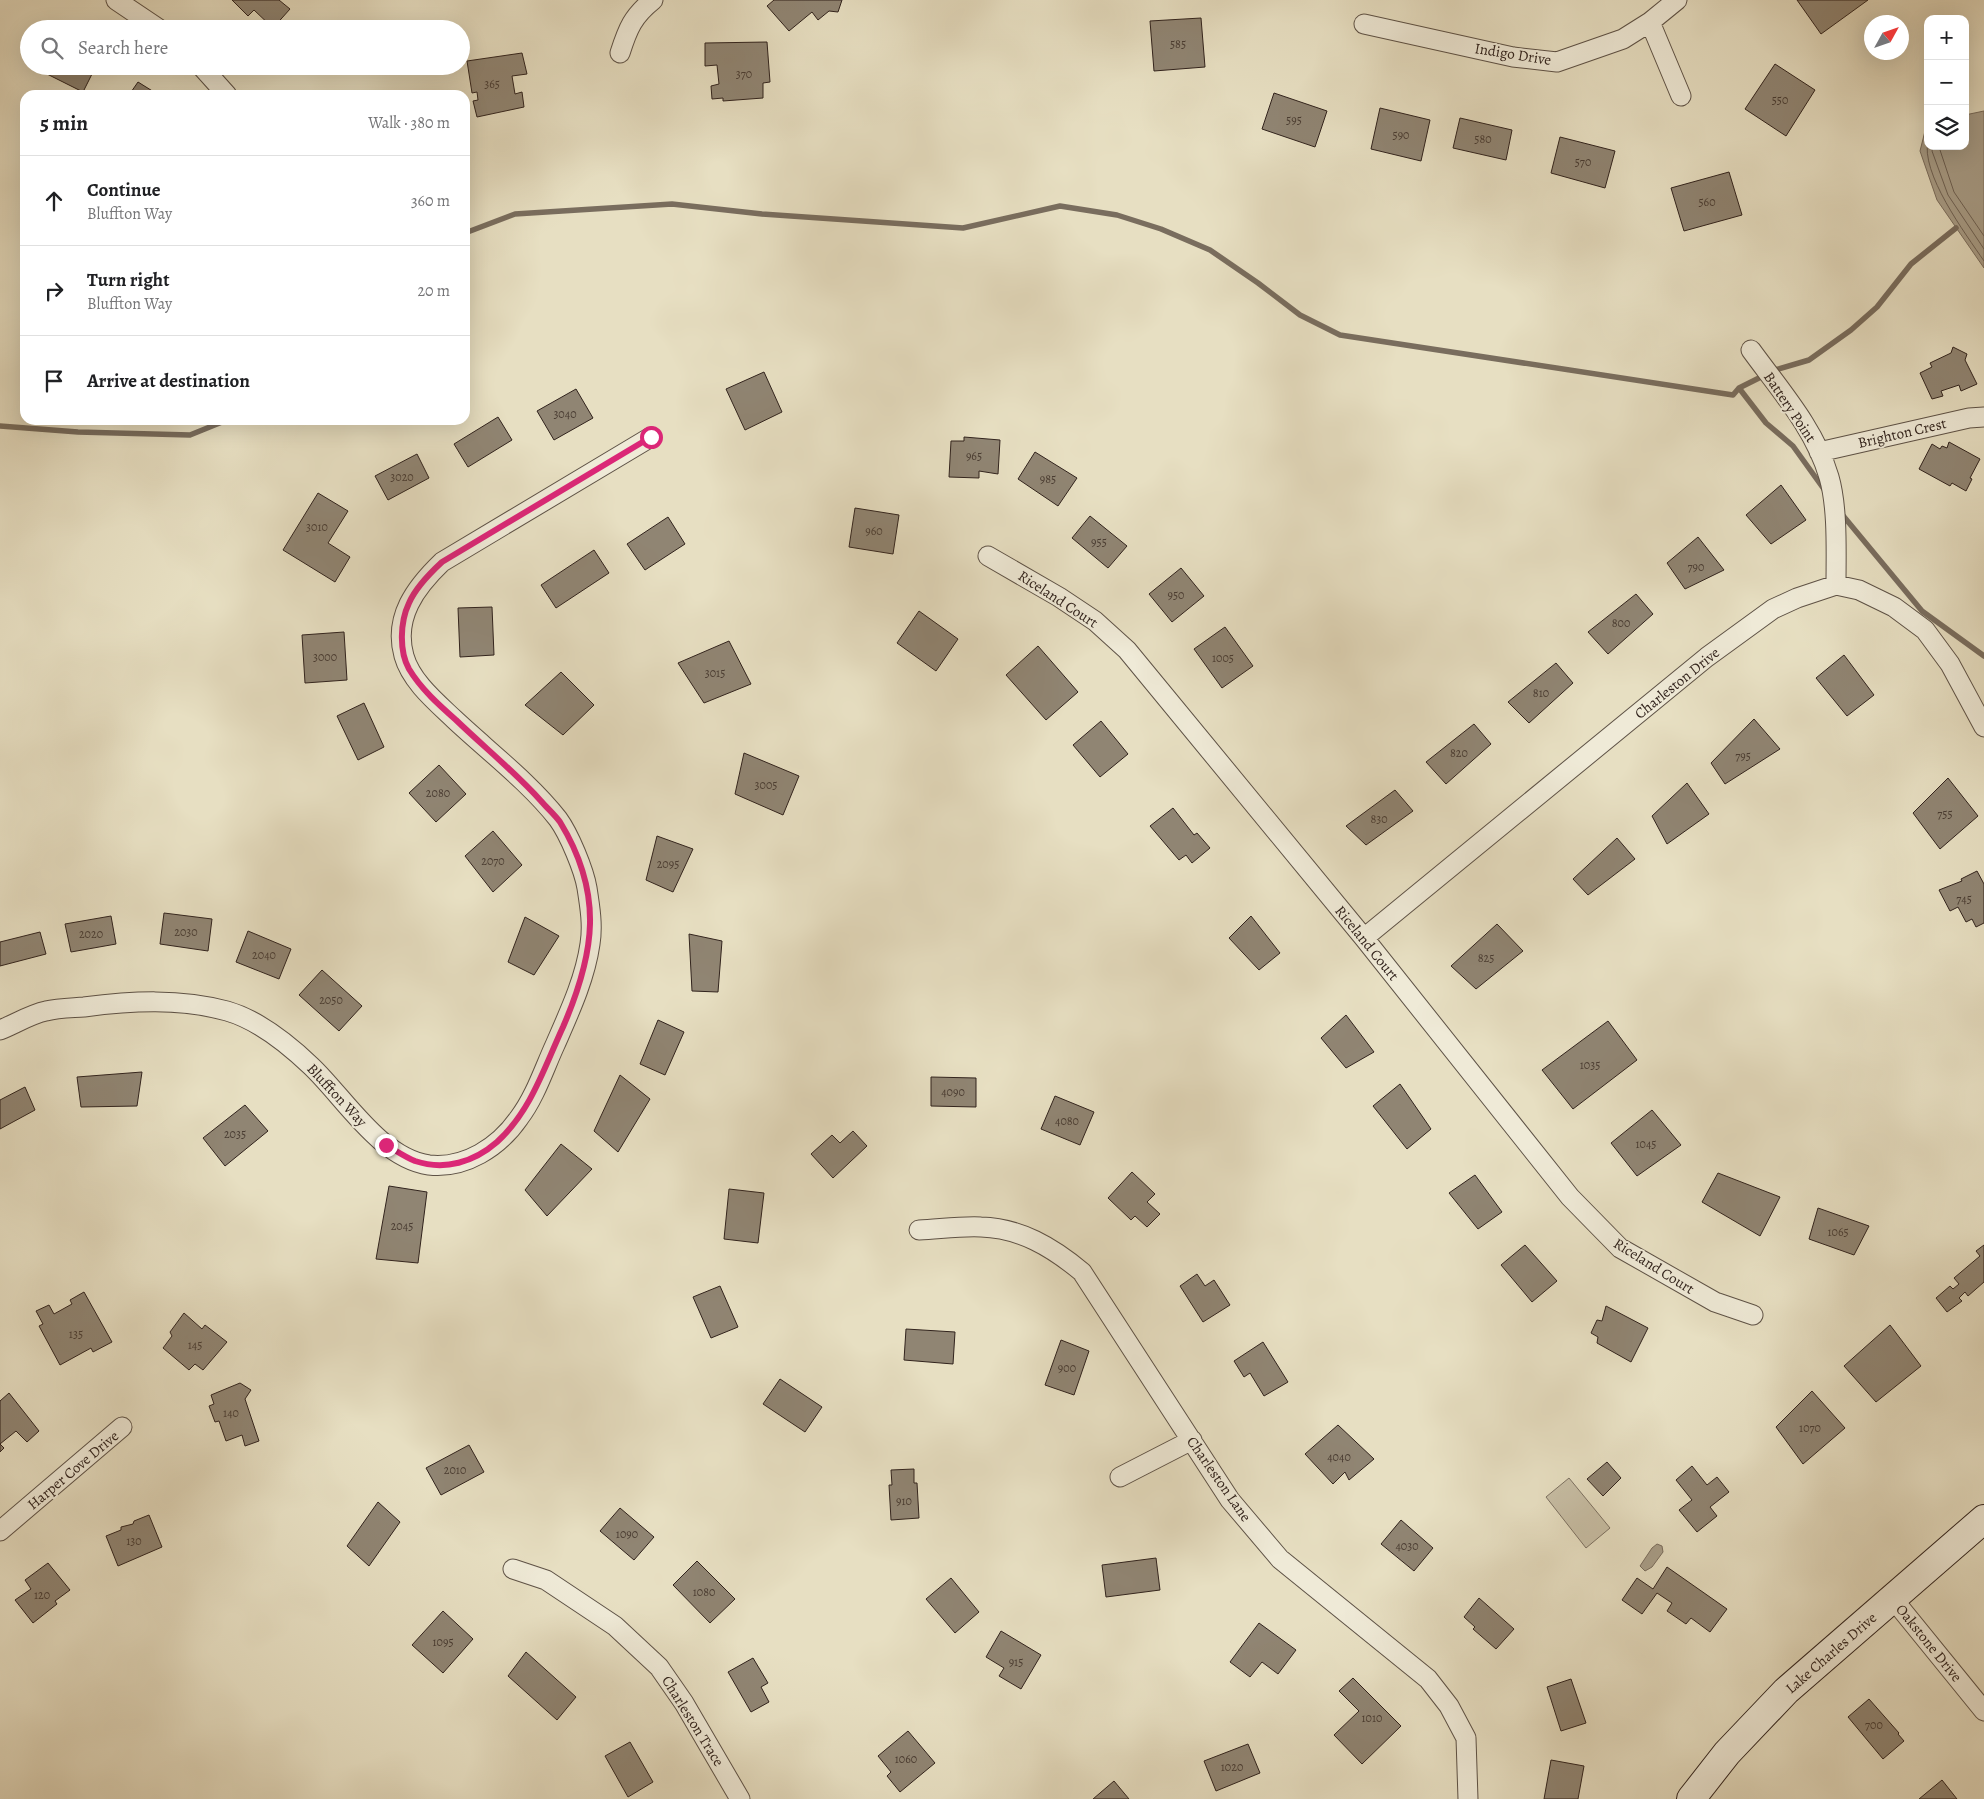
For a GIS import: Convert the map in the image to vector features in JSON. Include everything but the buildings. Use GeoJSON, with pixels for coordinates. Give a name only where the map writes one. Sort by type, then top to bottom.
{"type":"FeatureCollection","features":[{"type":"Feature","properties":{"kind":"street"},"geometry":{"type":"LineString","coordinates":[[116,0],[146,20]]}},
{"type":"Feature","properties":{"kind":"street"},"geometry":{"type":"LineString","coordinates":[[620,53],[633,19],[653,0]]}},
{"type":"Feature","properties":{"kind":"street","name":"Indigo Drive"},"geometry":{"type":"LineString","coordinates":[[1364,24],[1513,57],[1558,62],[1623,38],[1650,22],[1678,0]]}},
{"type":"Feature","properties":{"kind":"street"},"geometry":{"type":"LineString","coordinates":[[1650,22],[1681,96]]}},
{"type":"Feature","properties":{"kind":"street"},"geometry":{"type":"LineString","coordinates":[[209,75],[223,90]]}},
{"type":"Feature","properties":{"kind":"street","name":"Battery Point"},"geometry":{"type":"LineString","coordinates":[[1751,350],[1796,410],[1819,452],[1830,479],[1833,502],[1836,585]]}},
{"type":"Feature","properties":{"kind":"street","name":"Brighton Crest"},"geometry":{"type":"LineString","coordinates":[[1819,452],[1969,418],[1984,417]]}},
{"type":"Feature","properties":{"kind":"street","name":"Bluffton Way"},"geometry":{"type":"LineString","coordinates":[[0,1030],[44,1011],[145,1001],[195,1005],[230,1012],[264,1028],[311,1066],[362,1123],[380,1140],[412,1160],[428,1165],[446,1165],[469,1161],[486,1151],[504,1135],[519,1120],[530,1101],[573,1004],[590,943],[591,910],[586,881],[560,821],[531,790],[437,702],[409,668],[403,653],[404,617],[409,602],[424,580],[442,562],[651,437]]}},
{"type":"Feature","properties":{"kind":"street","name":"Riceland Court"},"geometry":{"type":"LineString","coordinates":[[988,556],[1059,597],[1095,621],[1127,650],[1364,938],[1570,1198],[1600,1230],[1620,1248],[1654,1269],[1715,1302],[1754,1315]]}},
{"type":"Feature","properties":{"kind":"street"},"geometry":{"type":"LineString","coordinates":[[1836,585],[1859,590],[1894,607],[1925,630],[1950,664],[1984,727]]}},
{"type":"Feature","properties":{"kind":"street","name":"Charleston Drive"},"geometry":{"type":"LineString","coordinates":[[1364,938],[1707,657],[1773,609],[1797,598],[1836,585]]}},
{"type":"Feature","properties":{"kind":"street","name":"Charleston Lane"},"geometry":{"type":"LineString","coordinates":[[919,1230],[980,1226],[1002,1229],[1036,1240],[1061,1254],[1082,1272],[1230,1500],[1280,1559],[1428,1679],[1449,1706],[1466,1738],[1468,1799]]}},
{"type":"Feature","properties":{"kind":"street","name":"Harper Cove Drive"},"geometry":{"type":"LineString","coordinates":[[0,1531],[122,1427]]}},
{"type":"Feature","properties":{"kind":"street"},"geometry":{"type":"LineString","coordinates":[[1120,1477],[1192,1440]]}},
{"type":"Feature","properties":{"kind":"street","name":"Lake Charles Drive"},"geometry":{"type":"LineString","coordinates":[[1691,1799],[1727,1752],[1786,1691],[1984,1519]]}},
{"type":"Feature","properties":{"kind":"street","name":"Charleston Trace"},"geometry":{"type":"LineString","coordinates":[[513,1570],[546,1580],[608,1621],[658,1667],[684,1703],[740,1799]]}},
{"type":"Feature","properties":{"kind":"street","name":"Oakstone Drive"},"geometry":{"type":"LineString","coordinates":[[1893,1599],[1984,1710]]}},
{"type":"Feature","properties":{"kind":"shaded area"},"geometry":{"type":"Polygon","coordinates":[[[1569,1478],[1610,1528],[1586,1548],[1546,1497],[1569,1478]]]}},
{"type":"Feature","properties":{"kind":"water"},"geometry":{"type":"Polygon","coordinates":[[[1984,111],[1984,268],[1937,200],[1920,151],[1924,135],[1924,150],[1969,150],[1969,114],[1984,111]]]}},
{"type":"Feature","properties":{"kind":"water"},"geometry":{"type":"Polygon","coordinates":[[[1657,1544],[1662,1546],[1663,1552],[1652,1567],[1645,1571],[1640,1566],[1652,1548],[1657,1544]]]}},
{"type":"Feature","properties":{"kind":"waterway"},"geometry":{"type":"LineString","coordinates":[[470,231],[515,214],[672,204],[762,214],[963,228],[1060,206],[1117,215],[1161,229],[1210,250],[1300,315],[1340,335],[1733,395],[1739,388],[1775,370],[1809,360],[1851,330],[1877,307],[1911,264],[1956,228]]}},
{"type":"Feature","properties":{"kind":"waterway"},"geometry":{"type":"LineString","coordinates":[[1739,388],[1766,423],[1793,446],[1826,492]]}},
{"type":"Feature","properties":{"kind":"waterway"},"geometry":{"type":"LineString","coordinates":[[0,426],[78,432],[190,435],[215,425]]}},
{"type":"Feature","properties":{"kind":"waterway"},"geometry":{"type":"LineString","coordinates":[[1840,512],[1922,611],[1984,656]]}},
{"type":"Feature","properties":{"kind":"route"},"geometry":{"type":"LineString","coordinates":[[386,1145],[412,1160],[428,1165],[446,1165],[469,1161],[486,1151],[504,1135],[519,1120],[530,1101],[573,1004],[590,943],[591,910],[586,881],[560,821],[531,790],[421,686],[409,668],[403,653],[402,636],[404,617],[409,602],[424,580],[442,562],[651,437]]}}]}
